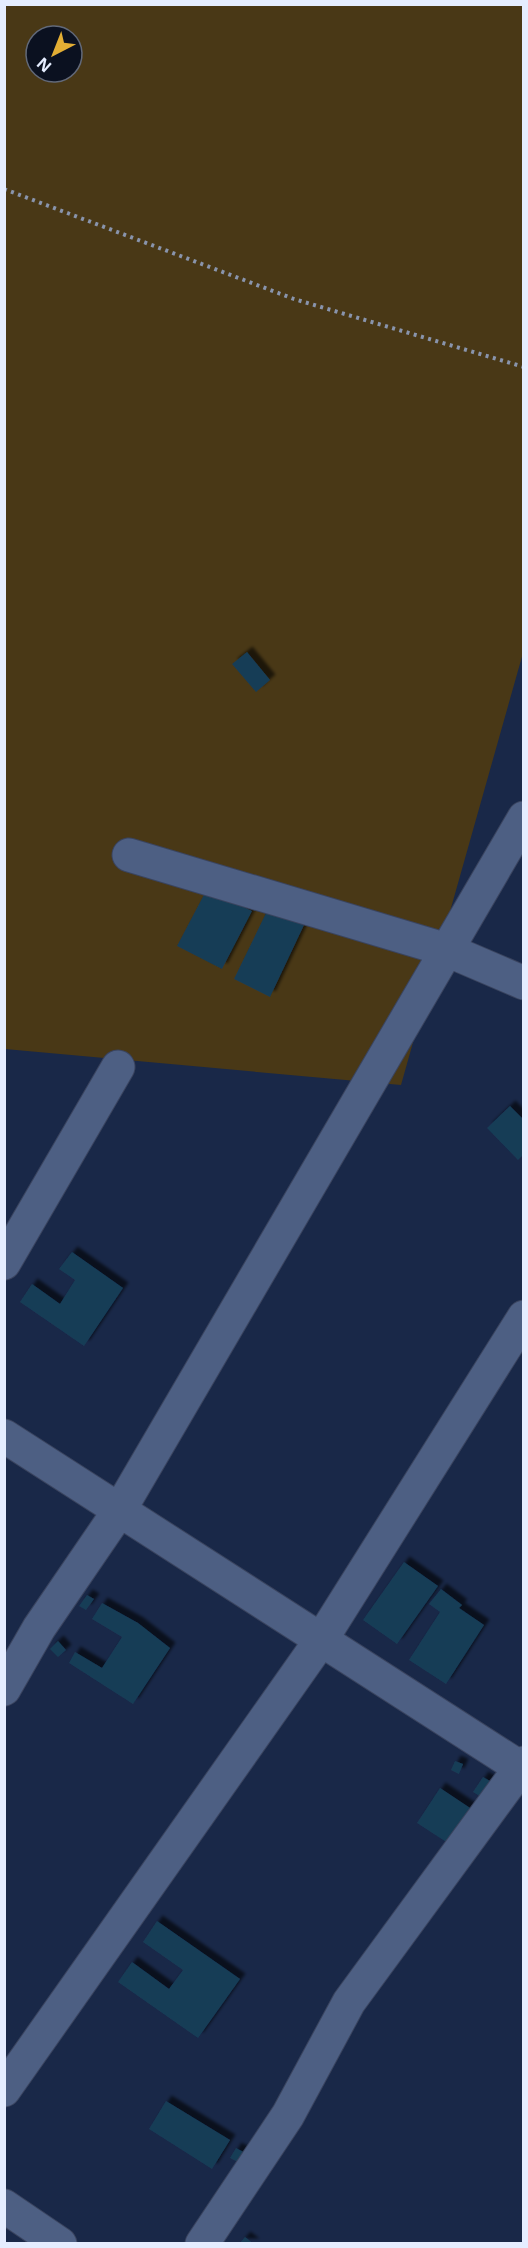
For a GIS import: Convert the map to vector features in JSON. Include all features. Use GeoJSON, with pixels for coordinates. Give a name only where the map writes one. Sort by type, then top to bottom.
{"type":"FeatureCollection","features":[{"type":"Feature","properties":{"kind":"street"},"geometry":{"type":"LineString","coordinates":[[4,1689],[39,1628],[119,1511],[524,818]]}},
{"type":"Feature","properties":{"kind":"street"},"geometry":{"type":"LineString","coordinates":[[129,855],[447,950],[524,983]]}},
{"type":"Feature","properties":{"kind":"street"},"geometry":{"type":"LineString","coordinates":[[4,1263],[118,1066]]}},
{"type":"Feature","properties":{"kind":"street"},"geometry":{"type":"LineString","coordinates":[[4,2090],[321,1640],[524,1317]]}},
{"type":"Feature","properties":{"kind":"street"},"geometry":{"type":"LineString","coordinates":[[4,1436],[522,1767],[349,2002],[288,2115],[202,2244]]}},
{"type":"Feature","properties":{"kind":"street"},"geometry":{"type":"LineString","coordinates":[[4,2206],[60,2244]]}},
{"type":"Feature","properties":{"kind":"path"},"geometry":{"type":"LineString","coordinates":[[4,189],[294,299],[524,367]]}},
{"type":"Feature","properties":{"kind":"shaded area"},"geometry":{"type":"Polygon","coordinates":[[[4,5],[523,5],[523,653],[401,1085],[5,1049],[4,5]]]}},
{"type":"Feature","properties":{"kind":"building"},"geometry":{"type":"Polygon","coordinates":[[[247,652],[270,680],[256,692],[232,664],[247,652]]]}},
{"type":"Feature","properties":{"kind":"building"},"geometry":{"type":"Polygon","coordinates":[[[207,889],[252,911],[222,969],[177,946],[207,889]]]}},
{"type":"Feature","properties":{"kind":"building"},"geometry":{"type":"Polygon","coordinates":[[[269,907],[304,925],[270,997],[234,979],[269,907]]]}},
{"type":"Feature","properties":{"kind":"building"},"geometry":{"type":"Polygon","coordinates":[[[510,1106],[524,1120],[524,1154],[518,1160],[487,1128],[510,1106]]]}},
{"type":"Feature","properties":{"kind":"building"},"geometry":{"type":"Polygon","coordinates":[[[72,1252],[123,1288],[84,1346],[20,1302],[32,1284],[60,1304],[75,1280],[59,1269],[72,1252]]]}},
{"type":"Feature","properties":{"kind":"building"},"geometry":{"type":"Polygon","coordinates":[[[404,1562],[438,1586],[397,1644],[363,1620],[404,1562]]]}},
{"type":"Feature","properties":{"kind":"building"},"geometry":{"type":"Polygon","coordinates":[[[441,1589],[462,1605],[459,1608],[484,1625],[446,1684],[409,1660],[440,1612],[429,1604],[441,1589]]]}},
{"type":"Feature","properties":{"kind":"building"},"geometry":{"type":"Polygon","coordinates":[[[87,1595],[94,1599],[86,1610],[79,1606],[87,1595]]]}},
{"type":"Feature","properties":{"kind":"building"},"geometry":{"type":"Polygon","coordinates":[[[102,1603],[138,1623],[170,1648],[133,1704],[69,1663],[75,1652],[102,1668],[122,1637],[92,1619],[102,1603]]]}},
{"type":"Feature","properties":{"kind":"building"},"geometry":{"type":"Polygon","coordinates":[[[58,1641],[66,1650],[58,1657],[50,1649],[58,1641]]]}},
{"type":"Feature","properties":{"kind":"building"},"geometry":{"type":"Polygon","coordinates":[[[455,1761],[463,1764],[459,1774],[451,1770],[455,1761]]]}},
{"type":"Feature","properties":{"kind":"building"},"geometry":{"type":"Polygon","coordinates":[[[483,1777],[497,1785],[488,1801],[473,1792],[483,1777]]]}},
{"type":"Feature","properties":{"kind":"building"},"geometry":{"type":"Polygon","coordinates":[[[440,1788],[476,1812],[454,1847],[417,1823],[440,1788]]]}},
{"type":"Feature","properties":{"kind":"building"},"geometry":{"type":"Polygon","coordinates":[[[157,1921],[240,1979],[198,2038],[118,1982],[132,1962],[169,1989],[183,1970],[143,1942],[157,1921]]]}},
{"type":"Feature","properties":{"kind":"building"},"geometry":{"type":"Polygon","coordinates":[[[166,2101],[230,2140],[212,2169],[149,2129],[166,2101]]]}},
{"type":"Feature","properties":{"kind":"building"},"geometry":{"type":"Polygon","coordinates":[[[236,2148],[249,2155],[244,2165],[230,2158],[236,2148]]]}},
{"type":"Feature","properties":{"kind":"building"},"geometry":{"type":"Polygon","coordinates":[[[245,2237],[254,2244],[239,2244],[245,2237]]]}}]}
